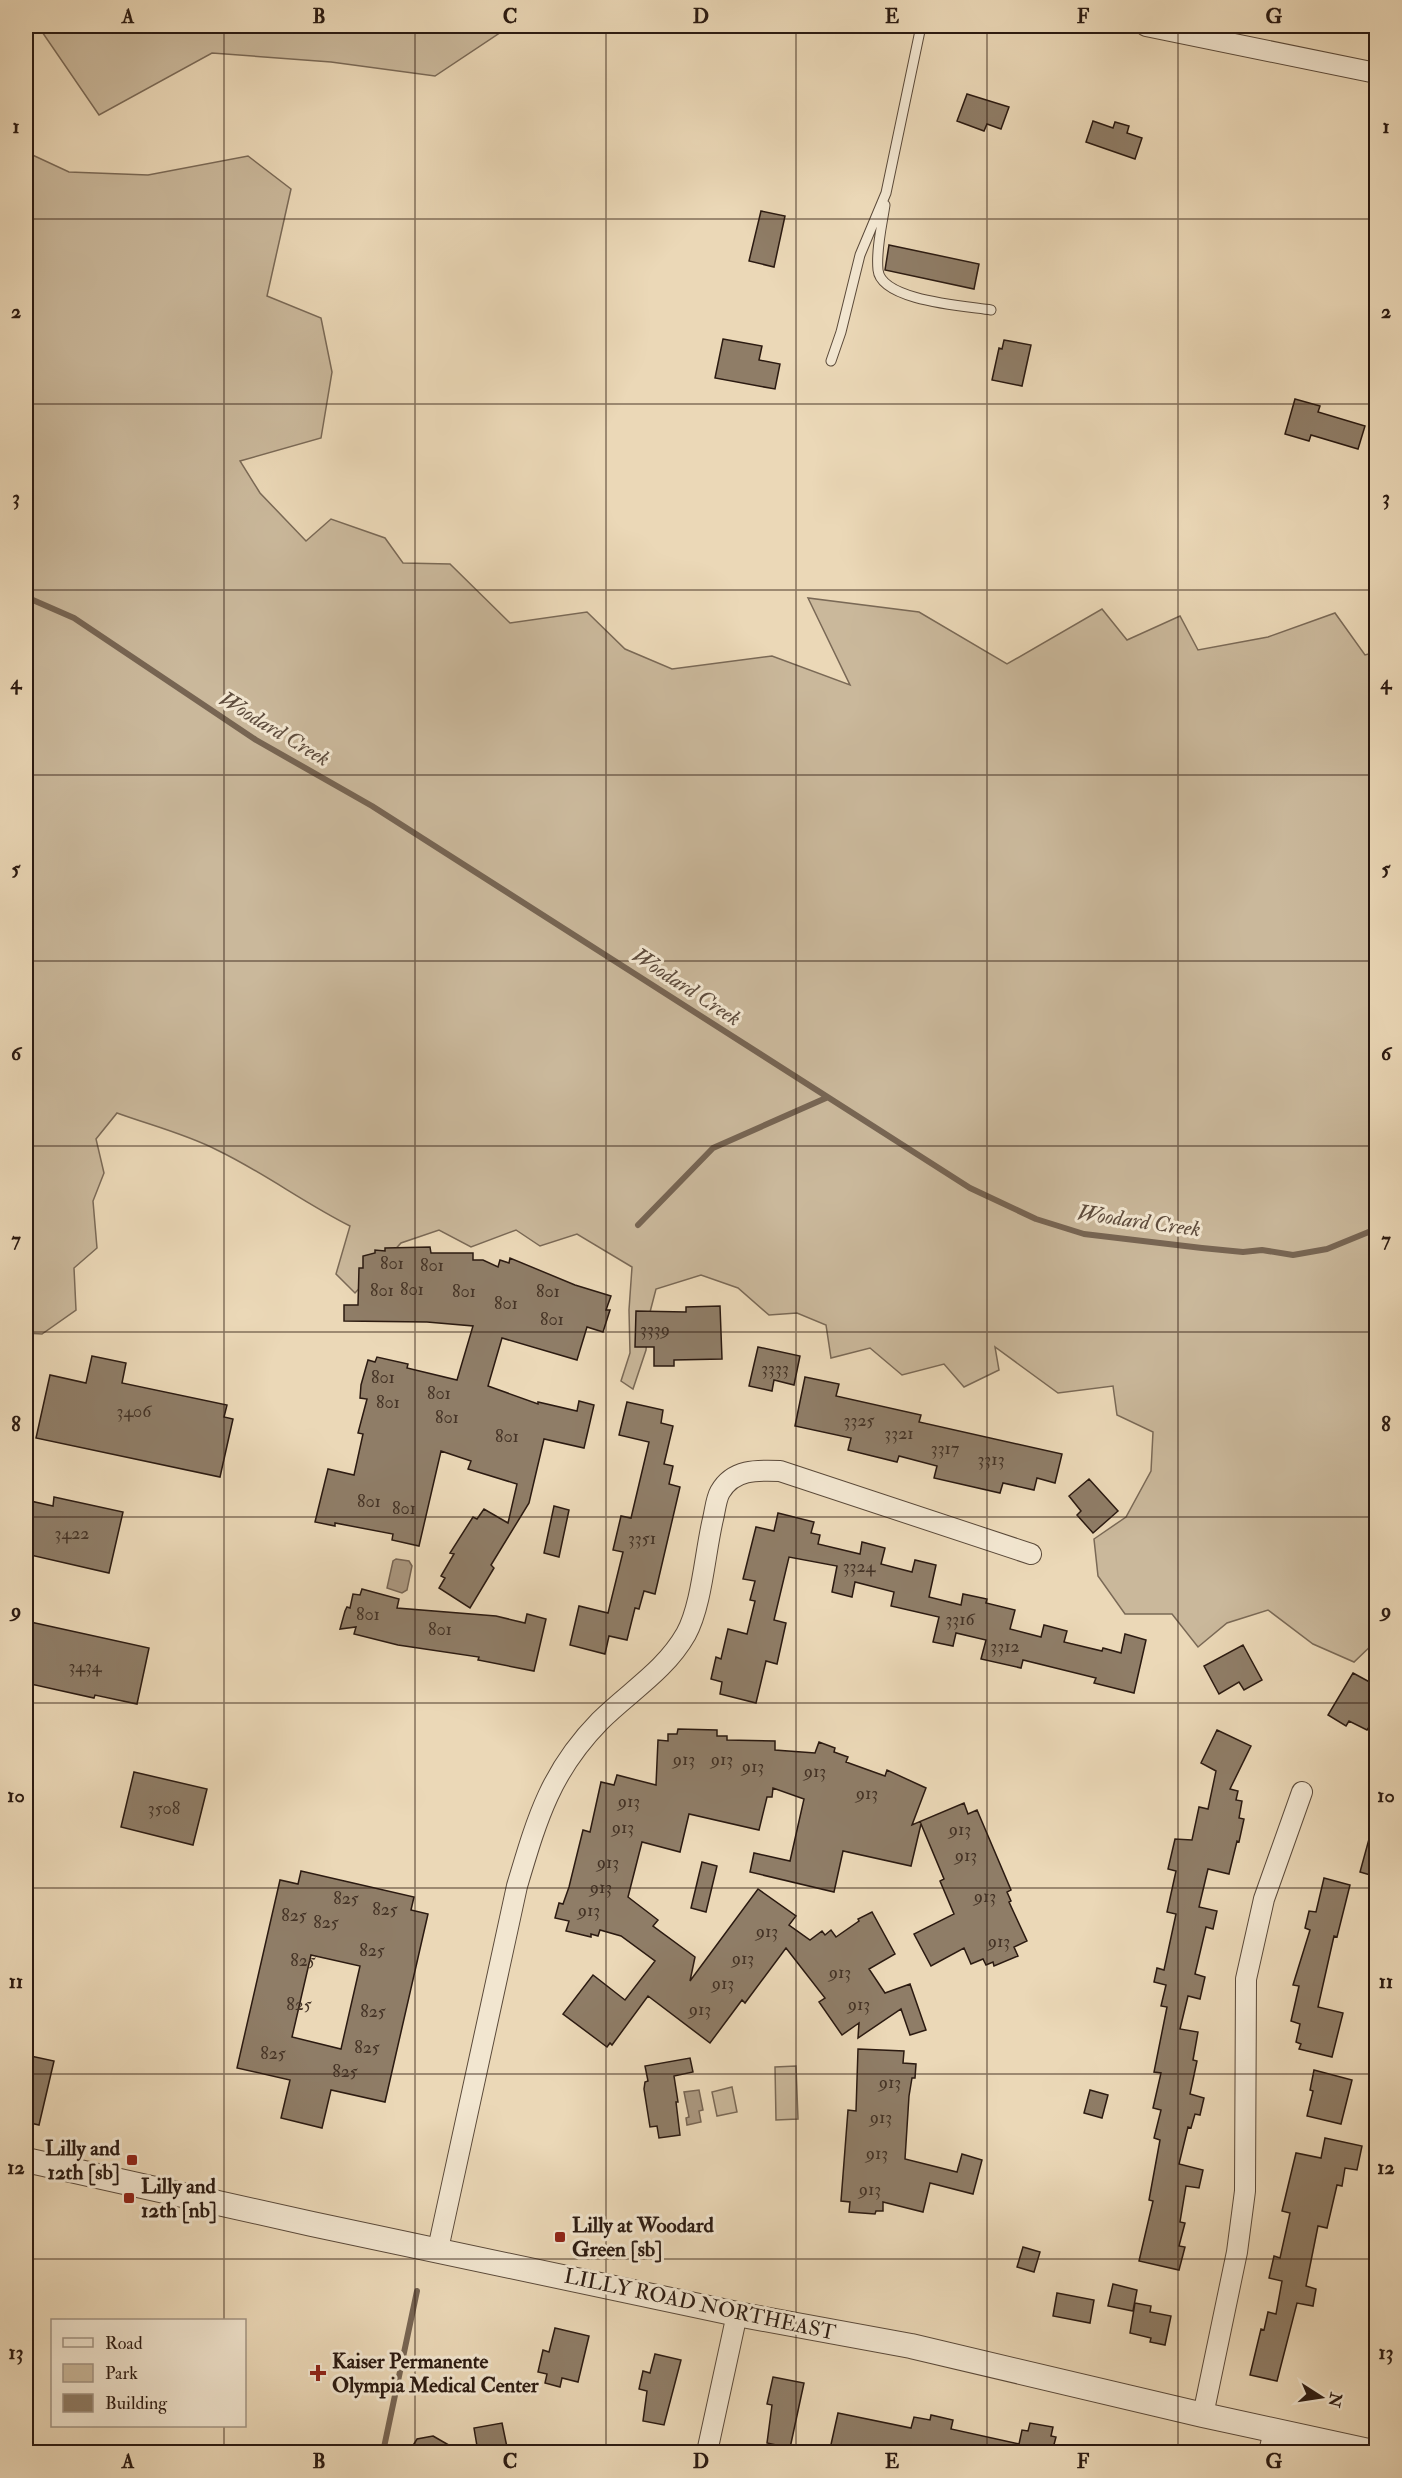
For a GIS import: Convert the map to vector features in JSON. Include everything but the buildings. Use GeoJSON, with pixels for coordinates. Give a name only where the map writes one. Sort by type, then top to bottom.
{"type":"FeatureCollection","features":[{"type":"Feature","properties":{"kind":"street"},"geometry":{"type":"LineString","coordinates":[[1146,26],[1377,73]]}},
{"type":"Feature","properties":{"kind":"street"},"geometry":{"type":"LineString","coordinates":[[438,2249],[517,1886],[533,1827],[553,1784],[572,1752],[602,1720],[665,1662],[686,1633],[696,1602],[706,1545],[720,1492],[738,1474],[755,1470],[780,1471],[1031,1554]]}},
{"type":"Feature","properties":{"kind":"street"},"geometry":{"type":"LineString","coordinates":[[1203,2415],[1237,2252],[1245,2191],[1246,1979],[1264,1899],[1302,1792]]}},
{"type":"Feature","properties":{"kind":"street","name":"LILLY ROAD NORTHEAST"},"geometry":{"type":"LineString","coordinates":[[26,2160],[737,2314],[911,2346],[1203,2415],[1271,2442],[1373,2452]]}},
{"type":"Feature","properties":{"kind":"street"},"geometry":{"type":"LineString","coordinates":[[707,2452],[737,2314]]}},
{"type":"Feature","properties":{"kind":"lane"},"geometry":{"type":"LineString","coordinates":[[921,26],[886,193],[878,272],[887,286],[909,296],[991,310]]}},
{"type":"Feature","properties":{"kind":"lane"},"geometry":{"type":"LineString","coordinates":[[831,361],[841,332],[860,255],[886,193]]}},
{"type":"Feature","properties":{"kind":"green space"},"geometry":{"type":"Polygon","coordinates":[[[38,26],[510,26],[435,76],[331,62],[212,53],[99,115],[38,26]]]}},
{"type":"Feature","properties":{"kind":"green space"},"geometry":{"type":"Polygon","coordinates":[[[26,152],[69,172],[148,175],[248,156],[291,189],[267,296],[321,318],[332,372],[321,438],[240,461],[260,493],[306,541],[331,519],[385,538],[403,563],[450,564],[510,623],[587,612],[625,649],[672,669],[772,656],[850,685],[808,598],[919,612],[1007,664],[1102,609],[1127,640],[1180,616],[1198,650],[1268,637],[1335,613],[1365,655],[1376,652],[1376,1641],[1354,1662],[1313,1644],[1268,1610],[1227,1623],[1198,1647],[1172,1614],[1125,1614],[1098,1576],[1094,1539],[1126,1517],[1151,1471],[1153,1432],[1117,1415],[1113,1386],[1058,1393],[995,1347],[999,1370],[964,1387],[944,1364],[902,1375],[870,1348],[831,1358],[826,1325],[797,1313],[769,1315],[738,1288],[701,1275],[656,1289],[649,1316],[646,1350],[633,1389],[621,1381],[630,1353],[629,1310],[632,1267],[577,1234],[540,1246],[516,1230],[471,1247],[439,1230],[401,1243],[355,1293],[336,1274],[350,1226],[205,1144],[117,1113],[96,1139],[104,1173],[93,1201],[97,1248],[74,1268],[76,1310],[42,1334],[26,1333],[26,152]]]}},
{"type":"Feature","properties":{"kind":"green space"},"geometry":{"type":"Polygon","coordinates":[[[796,2066],[798,2119],[776,2120],[775,2067],[796,2066]]]}},
{"type":"Feature","properties":{"kind":"green space"},"geometry":{"type":"Polygon","coordinates":[[[732,2087],[737,2112],[717,2116],[712,2092],[732,2087]]]}},
{"type":"Feature","properties":{"kind":"shaded area"},"geometry":{"type":"Polygon","coordinates":[[[396,1559],[409,1561],[412,1566],[407,1590],[402,1593],[387,1588],[393,1561],[396,1559]]]}},
{"type":"Feature","properties":{"kind":"shaded area"},"geometry":{"type":"Polygon","coordinates":[[[699,2090],[703,2110],[699,2111],[701,2122],[687,2125],[686,2118],[689,2117],[684,2092],[699,2090]]]}},
{"type":"Feature","properties":{"kind":"waterway","name":"Woodard Creek"},"geometry":{"type":"LineString","coordinates":[[26,597],[74,618],[256,740],[372,806],[970,1188],[1036,1219],[1084,1234],[1202,1248],[1243,1252],[1262,1250],[1293,1255],[1327,1249],[1376,1229]]}},
{"type":"Feature","properties":{"kind":"waterway"},"geometry":{"type":"LineString","coordinates":[[638,1225],[713,1148],[826,1098]]}},
{"type":"Feature","properties":{"kind":"waterway"},"geometry":{"type":"LineString","coordinates":[[383,2452],[417,2291]]}},
{"type":"Feature","properties":{"kind":"place","name":"Lilly and 12th [sb]"},"geometry":{"type":"Point","coordinates":[132,2160]}},
{"type":"Feature","properties":{"kind":"place","name":"Lilly and 12th [nb]"},"geometry":{"type":"Point","coordinates":[129,2198]}},
{"type":"Feature","properties":{"kind":"place","name":"Lilly at Woodard Green [sb]"},"geometry":{"type":"Point","coordinates":[560,2237]}},
{"type":"Feature","properties":{"kind":"place","name":"Kaiser Permanente Olympia Medical Center"},"geometry":{"type":"Point","coordinates":[318,2373]}}]}
